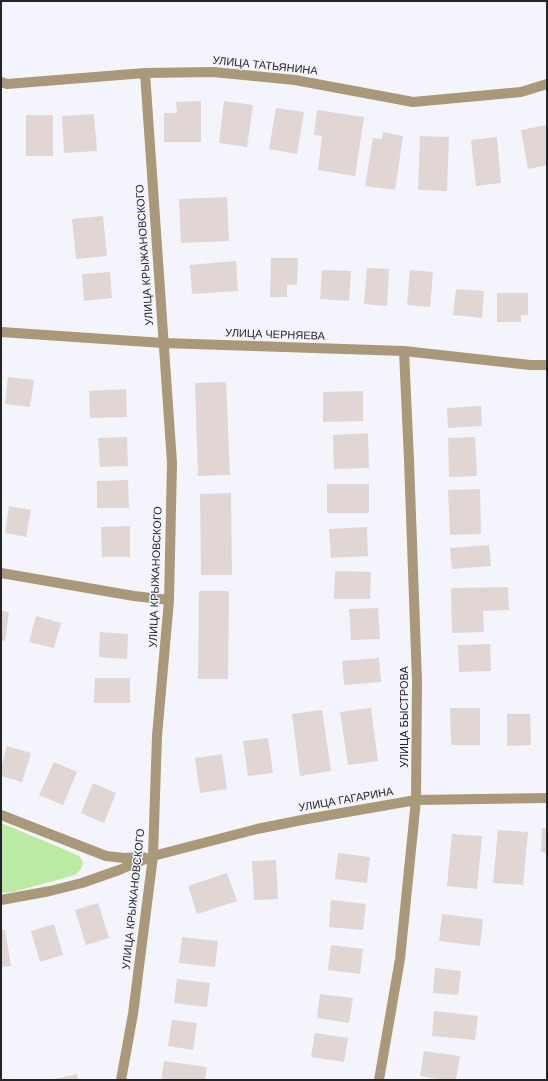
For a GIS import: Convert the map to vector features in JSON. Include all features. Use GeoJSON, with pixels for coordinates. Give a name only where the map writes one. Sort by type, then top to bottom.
{"type":"FeatureCollection","features":[{"type":"Feature","properties":{"kind":"street","name":"УЛИЦА ТАТЬЯНИНА"},"geometry":{"type":"LineString","coordinates":[[1,82],[7,84],[145,73],[213,72],[296,80],[413,102],[521,92],[547,84]]}},
{"type":"Feature","properties":{"kind":"street","name":"УЛИЦА КРЫЖАНОВСКОГО"},"geometry":{"type":"LineString","coordinates":[[121,1080],[133,1014],[153,856],[157,736],[169,600],[172,463],[145,73]]}},
{"type":"Feature","properties":{"kind":"street","name":"УЛИЦА ЧЕРНЯЕВА"},"geometry":{"type":"LineString","coordinates":[[1,332],[164,343],[404,351],[530,365],[547,365]]}},
{"type":"Feature","properties":{"kind":"street","name":"УЛИЦА БЫСТРОВА"},"geometry":{"type":"LineString","coordinates":[[379,1080],[400,959],[416,800],[417,681],[404,351]]}},
{"type":"Feature","properties":{"kind":"street"},"geometry":{"type":"LineString","coordinates":[[1,574],[134,596],[169,600]]}},
{"type":"Feature","properties":{"kind":"street","name":"УЛИЦА ГАГАРИНА"},"geometry":{"type":"LineString","coordinates":[[1,900],[50,891],[82,883],[153,856],[257,829],[416,800],[547,798]]}},
{"type":"Feature","properties":{"kind":"street","name":"УЛИЦА ГАГАРИНА"},"geometry":{"type":"LineString","coordinates":[[1,815],[106,856],[124,858],[153,856]]}},
{"type":"Feature","properties":{"kind":"green space"},"geometry":{"type":"Polygon","coordinates":[[[1,823],[79,856],[83,862],[81,869],[75,875],[13,892],[1,893],[1,823]]]}},
{"type":"Feature","properties":{"kind":"building"},"geometry":{"type":"Polygon","coordinates":[[[201,101],[201,142],[164,142],[164,113],[177,113],[176,102],[201,101]]]}},
{"type":"Feature","properties":{"kind":"building"},"geometry":{"type":"Polygon","coordinates":[[[224,101],[253,105],[247,147],[219,143],[224,101]]]}},
{"type":"Feature","properties":{"kind":"building"},"geometry":{"type":"Polygon","coordinates":[[[276,108],[304,112],[297,154],[269,149],[276,108]]]}},
{"type":"Feature","properties":{"kind":"building"},"geometry":{"type":"Polygon","coordinates":[[[317,110],[364,117],[355,176],[318,170],[322,136],[314,135],[317,110]]]}},
{"type":"Feature","properties":{"kind":"building"},"geometry":{"type":"Polygon","coordinates":[[[94,114],[97,151],[64,153],[62,116],[94,114]]]}},
{"type":"Feature","properties":{"kind":"building"},"geometry":{"type":"Polygon","coordinates":[[[26,115],[53,115],[53,156],[26,156],[26,115]]]}},
{"type":"Feature","properties":{"kind":"building"},"geometry":{"type":"Polygon","coordinates":[[[547,125],[547,165],[528,169],[521,130],[547,125]]]}},
{"type":"Feature","properties":{"kind":"building"},"geometry":{"type":"Polygon","coordinates":[[[383,132],[403,136],[395,190],[365,186],[373,138],[382,139],[383,132]]]}},
{"type":"Feature","properties":{"kind":"building"},"geometry":{"type":"Polygon","coordinates":[[[420,136],[449,137],[447,191],[418,190],[420,136]]]}},
{"type":"Feature","properties":{"kind":"building"},"geometry":{"type":"Polygon","coordinates":[[[497,137],[501,183],[476,186],[471,140],[497,137]]]}},
{"type":"Feature","properties":{"kind":"building"},"geometry":{"type":"Polygon","coordinates":[[[227,197],[229,241],[181,243],[179,199],[227,197]]]}},
{"type":"Feature","properties":{"kind":"building"},"geometry":{"type":"Polygon","coordinates":[[[103,216],[107,256],[76,259],[72,219],[103,216]]]}},
{"type":"Feature","properties":{"kind":"building"},"geometry":{"type":"Polygon","coordinates":[[[271,258],[298,258],[297,285],[287,285],[287,297],[270,297],[271,258]]]}},
{"type":"Feature","properties":{"kind":"building"},"geometry":{"type":"Polygon","coordinates":[[[236,261],[238,291],[192,294],[190,265],[236,261]]]}},
{"type":"Feature","properties":{"kind":"building"},"geometry":{"type":"Polygon","coordinates":[[[367,268],[389,269],[387,306],[364,304],[367,268]]]}},
{"type":"Feature","properties":{"kind":"building"},"geometry":{"type":"Polygon","coordinates":[[[322,270],[351,271],[349,301],[320,299],[322,270]]]}},
{"type":"Feature","properties":{"kind":"building"},"geometry":{"type":"Polygon","coordinates":[[[410,270],[433,272],[430,307],[407,305],[410,270]]]}},
{"type":"Feature","properties":{"kind":"building"},"geometry":{"type":"Polygon","coordinates":[[[110,272],[112,298],[84,301],[82,274],[110,272]]]}},
{"type":"Feature","properties":{"kind":"building"},"geometry":{"type":"Polygon","coordinates":[[[456,289],[484,291],[482,318],[453,315],[456,289]]]}},
{"type":"Feature","properties":{"kind":"building"},"geometry":{"type":"Polygon","coordinates":[[[497,293],[528,293],[528,315],[521,315],[521,322],[497,322],[497,293]]]}},
{"type":"Feature","properties":{"kind":"building"},"geometry":{"type":"Polygon","coordinates":[[[8,377],[34,380],[30,407],[5,404],[8,377]]]}},
{"type":"Feature","properties":{"kind":"building"},"geometry":{"type":"Polygon","coordinates":[[[226,382],[230,475],[198,476],[195,383],[226,382]]]}},
{"type":"Feature","properties":{"kind":"building"},"geometry":{"type":"Polygon","coordinates":[[[126,389],[127,417],[90,418],[89,391],[126,389]]]}},
{"type":"Feature","properties":{"kind":"building"},"geometry":{"type":"Polygon","coordinates":[[[363,391],[363,421],[323,422],[323,392],[363,391]]]}},
{"type":"Feature","properties":{"kind":"building"},"geometry":{"type":"Polygon","coordinates":[[[481,406],[482,426],[448,428],[447,408],[481,406]]]}},
{"type":"Feature","properties":{"kind":"building"},"geometry":{"type":"Polygon","coordinates":[[[368,433],[369,468],[334,469],[333,435],[368,433]]]}},
{"type":"Feature","properties":{"kind":"building"},"geometry":{"type":"Polygon","coordinates":[[[127,437],[128,466],[100,467],[98,438],[127,437]]]}},
{"type":"Feature","properties":{"kind":"building"},"geometry":{"type":"Polygon","coordinates":[[[475,437],[477,476],[449,477],[448,438],[475,437]]]}},
{"type":"Feature","properties":{"kind":"building"},"geometry":{"type":"Polygon","coordinates":[[[128,480],[129,508],[97,508],[97,481],[128,480]]]}},
{"type":"Feature","properties":{"kind":"building"},"geometry":{"type":"Polygon","coordinates":[[[327,484],[369,484],[369,513],[327,513],[327,484]]]}},
{"type":"Feature","properties":{"kind":"building"},"geometry":{"type":"Polygon","coordinates":[[[480,489],[481,534],[450,535],[448,490],[480,489]]]}},
{"type":"Feature","properties":{"kind":"building"},"geometry":{"type":"Polygon","coordinates":[[[231,493],[232,575],[201,575],[200,494],[231,493]]]}},
{"type":"Feature","properties":{"kind":"building"},"geometry":{"type":"Polygon","coordinates":[[[9,506],[31,510],[26,537],[5,533],[9,506]]]}},
{"type":"Feature","properties":{"kind":"building"},"geometry":{"type":"Polygon","coordinates":[[[130,526],[130,557],[102,557],[101,527],[130,526]]]}},
{"type":"Feature","properties":{"kind":"building"},"geometry":{"type":"Polygon","coordinates":[[[367,527],[368,556],[331,558],[329,529],[367,527]]]}},
{"type":"Feature","properties":{"kind":"building"},"geometry":{"type":"Polygon","coordinates":[[[489,545],[491,566],[452,569],[450,548],[489,545]]]}},
{"type":"Feature","properties":{"kind":"building"},"geometry":{"type":"Polygon","coordinates":[[[335,571],[371,572],[370,599],[334,599],[335,571]]]}},
{"type":"Feature","properties":{"kind":"building"},"geometry":{"type":"Polygon","coordinates":[[[508,587],[509,610],[483,611],[484,632],[452,633],[451,588],[508,587]]]}},
{"type":"Feature","properties":{"kind":"building"},"geometry":{"type":"Polygon","coordinates":[[[199,591],[229,591],[228,679],[198,679],[199,591]]]}},
{"type":"Feature","properties":{"kind":"building"},"geometry":{"type":"Polygon","coordinates":[[[378,608],[380,639],[351,640],[349,609],[378,608]]]}},
{"type":"Feature","properties":{"kind":"building"},"geometry":{"type":"Polygon","coordinates":[[[1,611],[9,612],[5,641],[1,640],[1,611]]]}},
{"type":"Feature","properties":{"kind":"building"},"geometry":{"type":"Polygon","coordinates":[[[36,616],[61,623],[54,648],[29,642],[36,616]]]}},
{"type":"Feature","properties":{"kind":"building"},"geometry":{"type":"Polygon","coordinates":[[[100,632],[128,634],[127,659],[99,657],[100,632]]]}},
{"type":"Feature","properties":{"kind":"building"},"geometry":{"type":"Polygon","coordinates":[[[490,644],[491,671],[459,672],[458,645],[490,644]]]}},
{"type":"Feature","properties":{"kind":"building"},"geometry":{"type":"Polygon","coordinates":[[[379,658],[381,682],[344,685],[342,661],[379,658]]]}},
{"type":"Feature","properties":{"kind":"building"},"geometry":{"type":"Polygon","coordinates":[[[95,678],[130,678],[130,703],[94,703],[95,678]]]}},
{"type":"Feature","properties":{"kind":"building"},"geometry":{"type":"Polygon","coordinates":[[[371,708],[378,761],[348,765],[340,712],[371,708]]]}},
{"type":"Feature","properties":{"kind":"building"},"geometry":{"type":"Polygon","coordinates":[[[450,708],[480,708],[480,745],[451,745],[450,708]]]}},
{"type":"Feature","properties":{"kind":"building"},"geometry":{"type":"Polygon","coordinates":[[[322,710],[331,771],[300,776],[292,714],[322,710]]]}},
{"type":"Feature","properties":{"kind":"building"},"geometry":{"type":"Polygon","coordinates":[[[507,714],[530,714],[531,745],[507,746],[507,714]]]}},
{"type":"Feature","properties":{"kind":"building"},"geometry":{"type":"Polygon","coordinates":[[[268,738],[273,773],[248,776],[243,741],[268,738]]]}},
{"type":"Feature","properties":{"kind":"building"},"geometry":{"type":"Polygon","coordinates":[[[7,746],[31,753],[22,782],[1,776],[1,768],[7,746]]]}},
{"type":"Feature","properties":{"kind":"building"},"geometry":{"type":"Polygon","coordinates":[[[222,754],[227,789],[200,793],[195,758],[222,754]]]}},
{"type":"Feature","properties":{"kind":"building"},"geometry":{"type":"Polygon","coordinates":[[[54,762],[77,772],[63,805],[39,795],[54,762]]]}},
{"type":"Feature","properties":{"kind":"building"},"geometry":{"type":"Polygon","coordinates":[[[93,783],[116,793],[104,823],[81,813],[93,783]]]}},
{"type":"Feature","properties":{"kind":"building"},"geometry":{"type":"Polygon","coordinates":[[[542,828],[547,828],[547,853],[541,852],[542,828]]]}},
{"type":"Feature","properties":{"kind":"building"},"geometry":{"type":"Polygon","coordinates":[[[498,830],[528,832],[523,885],[493,883],[498,830]]]}},
{"type":"Feature","properties":{"kind":"building"},"geometry":{"type":"Polygon","coordinates":[[[452,834],[482,836],[477,889],[447,886],[452,834]]]}},
{"type":"Feature","properties":{"kind":"building"},"geometry":{"type":"Polygon","coordinates":[[[338,853],[370,857],[367,883],[335,879],[338,853]]]}},
{"type":"Feature","properties":{"kind":"building"},"geometry":{"type":"Polygon","coordinates":[[[276,860],[278,899],[254,900],[252,861],[276,860]]]}},
{"type":"Feature","properties":{"kind":"building"},"geometry":{"type":"Polygon","coordinates":[[[227,873],[237,901],[197,914],[188,886],[227,873]]]}},
{"type":"Feature","properties":{"kind":"building"},"geometry":{"type":"Polygon","coordinates":[[[331,900],[366,904],[363,930],[329,927],[331,900]]]}},
{"type":"Feature","properties":{"kind":"building"},"geometry":{"type":"Polygon","coordinates":[[[98,903],[109,938],[86,945],[75,910],[98,903]]]}},
{"type":"Feature","properties":{"kind":"building"},"geometry":{"type":"Polygon","coordinates":[[[442,914],[483,919],[480,946],[439,941],[442,914]]]}},
{"type":"Feature","properties":{"kind":"building"},"geometry":{"type":"Polygon","coordinates":[[[54,924],[63,955],[40,962],[31,931],[54,924]]]}},
{"type":"Feature","properties":{"kind":"building"},"geometry":{"type":"Polygon","coordinates":[[[1,930],[5,930],[11,966],[1,967],[1,930]]]}},
{"type":"Feature","properties":{"kind":"building"},"geometry":{"type":"Polygon","coordinates":[[[182,937],[218,941],[215,967],[179,963],[182,937]]]}},
{"type":"Feature","properties":{"kind":"building"},"geometry":{"type":"Polygon","coordinates":[[[331,945],[363,949],[360,974],[328,970],[331,945]]]}},
{"type":"Feature","properties":{"kind":"building"},"geometry":{"type":"Polygon","coordinates":[[[435,968],[461,971],[458,995],[433,993],[435,968]]]}},
{"type":"Feature","properties":{"kind":"building"},"geometry":{"type":"Polygon","coordinates":[[[177,979],[210,983],[207,1007],[174,1003],[177,979]]]}},
{"type":"Feature","properties":{"kind":"building"},"geometry":{"type":"Polygon","coordinates":[[[320,994],[353,998],[349,1023],[317,1018],[320,994]]]}},
{"type":"Feature","properties":{"kind":"building"},"geometry":{"type":"Polygon","coordinates":[[[434,1011],[478,1016],[475,1040],[432,1036],[434,1011]]]}},
{"type":"Feature","properties":{"kind":"building"},"geometry":{"type":"Polygon","coordinates":[[[172,1020],[197,1023],[193,1050],[168,1046],[172,1020]]]}},
{"type":"Feature","properties":{"kind":"building"},"geometry":{"type":"Polygon","coordinates":[[[315,1033],[348,1038],[344,1062],[311,1057],[315,1033]]]}},
{"type":"Feature","properties":{"kind":"building"},"geometry":{"type":"Polygon","coordinates":[[[424,1051],[460,1056],[456,1080],[443,1080],[420,1076],[424,1051]]]}},
{"type":"Feature","properties":{"kind":"building"},"geometry":{"type":"Polygon","coordinates":[[[164,1061],[207,1067],[205,1080],[161,1080],[164,1061]]]}},
{"type":"Feature","properties":{"kind":"building"},"geometry":{"type":"Polygon","coordinates":[[[77,1074],[78,1080],[54,1079],[77,1074]]]}}]}
